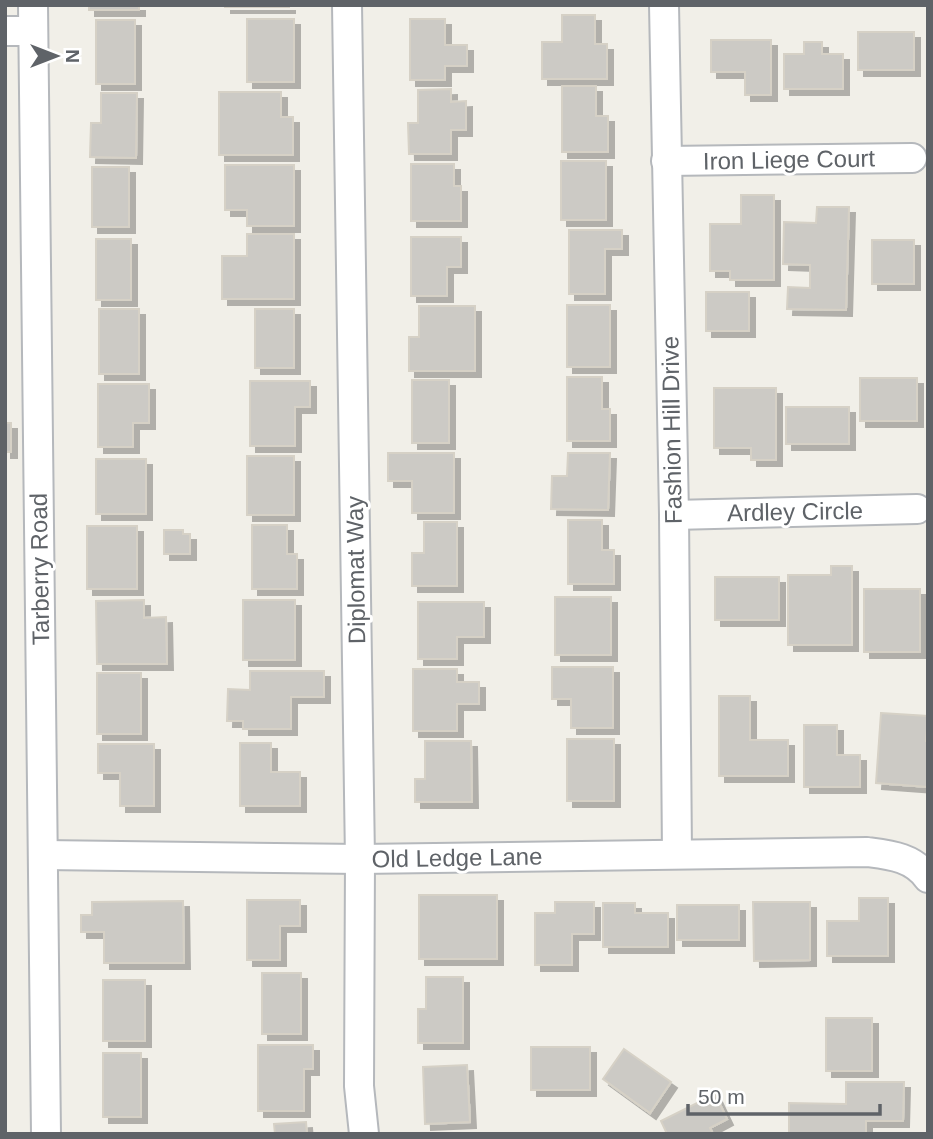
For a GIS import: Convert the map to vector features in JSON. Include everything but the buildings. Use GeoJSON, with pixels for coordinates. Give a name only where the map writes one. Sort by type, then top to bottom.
{"type":"FeatureCollection","features":[{"type":"Feature","properties":{"kind":"street","name":"Diplomat Way"},"geometry":{"type":"LineString","coordinates":[[347,5],[360,859],[359,1086],[364,1134]]}},
{"type":"Feature","properties":{"kind":"street","name":"Fashion Hill Drive"},"geometry":{"type":"LineString","coordinates":[[664,5],[674,515],[677,854]]}},
{"type":"Feature","properties":{"kind":"street","name":"Tarberry Road"},"geometry":{"type":"LineString","coordinates":[[24,23],[44,855],[47,1134]]}},
{"type":"Feature","properties":{"kind":"street","name":"Iron Liege Court"},"geometry":{"type":"LineString","coordinates":[[666,161],[912,158]]}},
{"type":"Feature","properties":{"kind":"street","name":"Ardley Circle"},"geometry":{"type":"LineString","coordinates":[[674,515],[917,509]]}},
{"type":"Feature","properties":{"kind":"street","name":"Old Ledge Lane"},"geometry":{"type":"LineString","coordinates":[[44,855],[360,859],[871,853],[897,856],[922,870],[928,878]]}}]}
